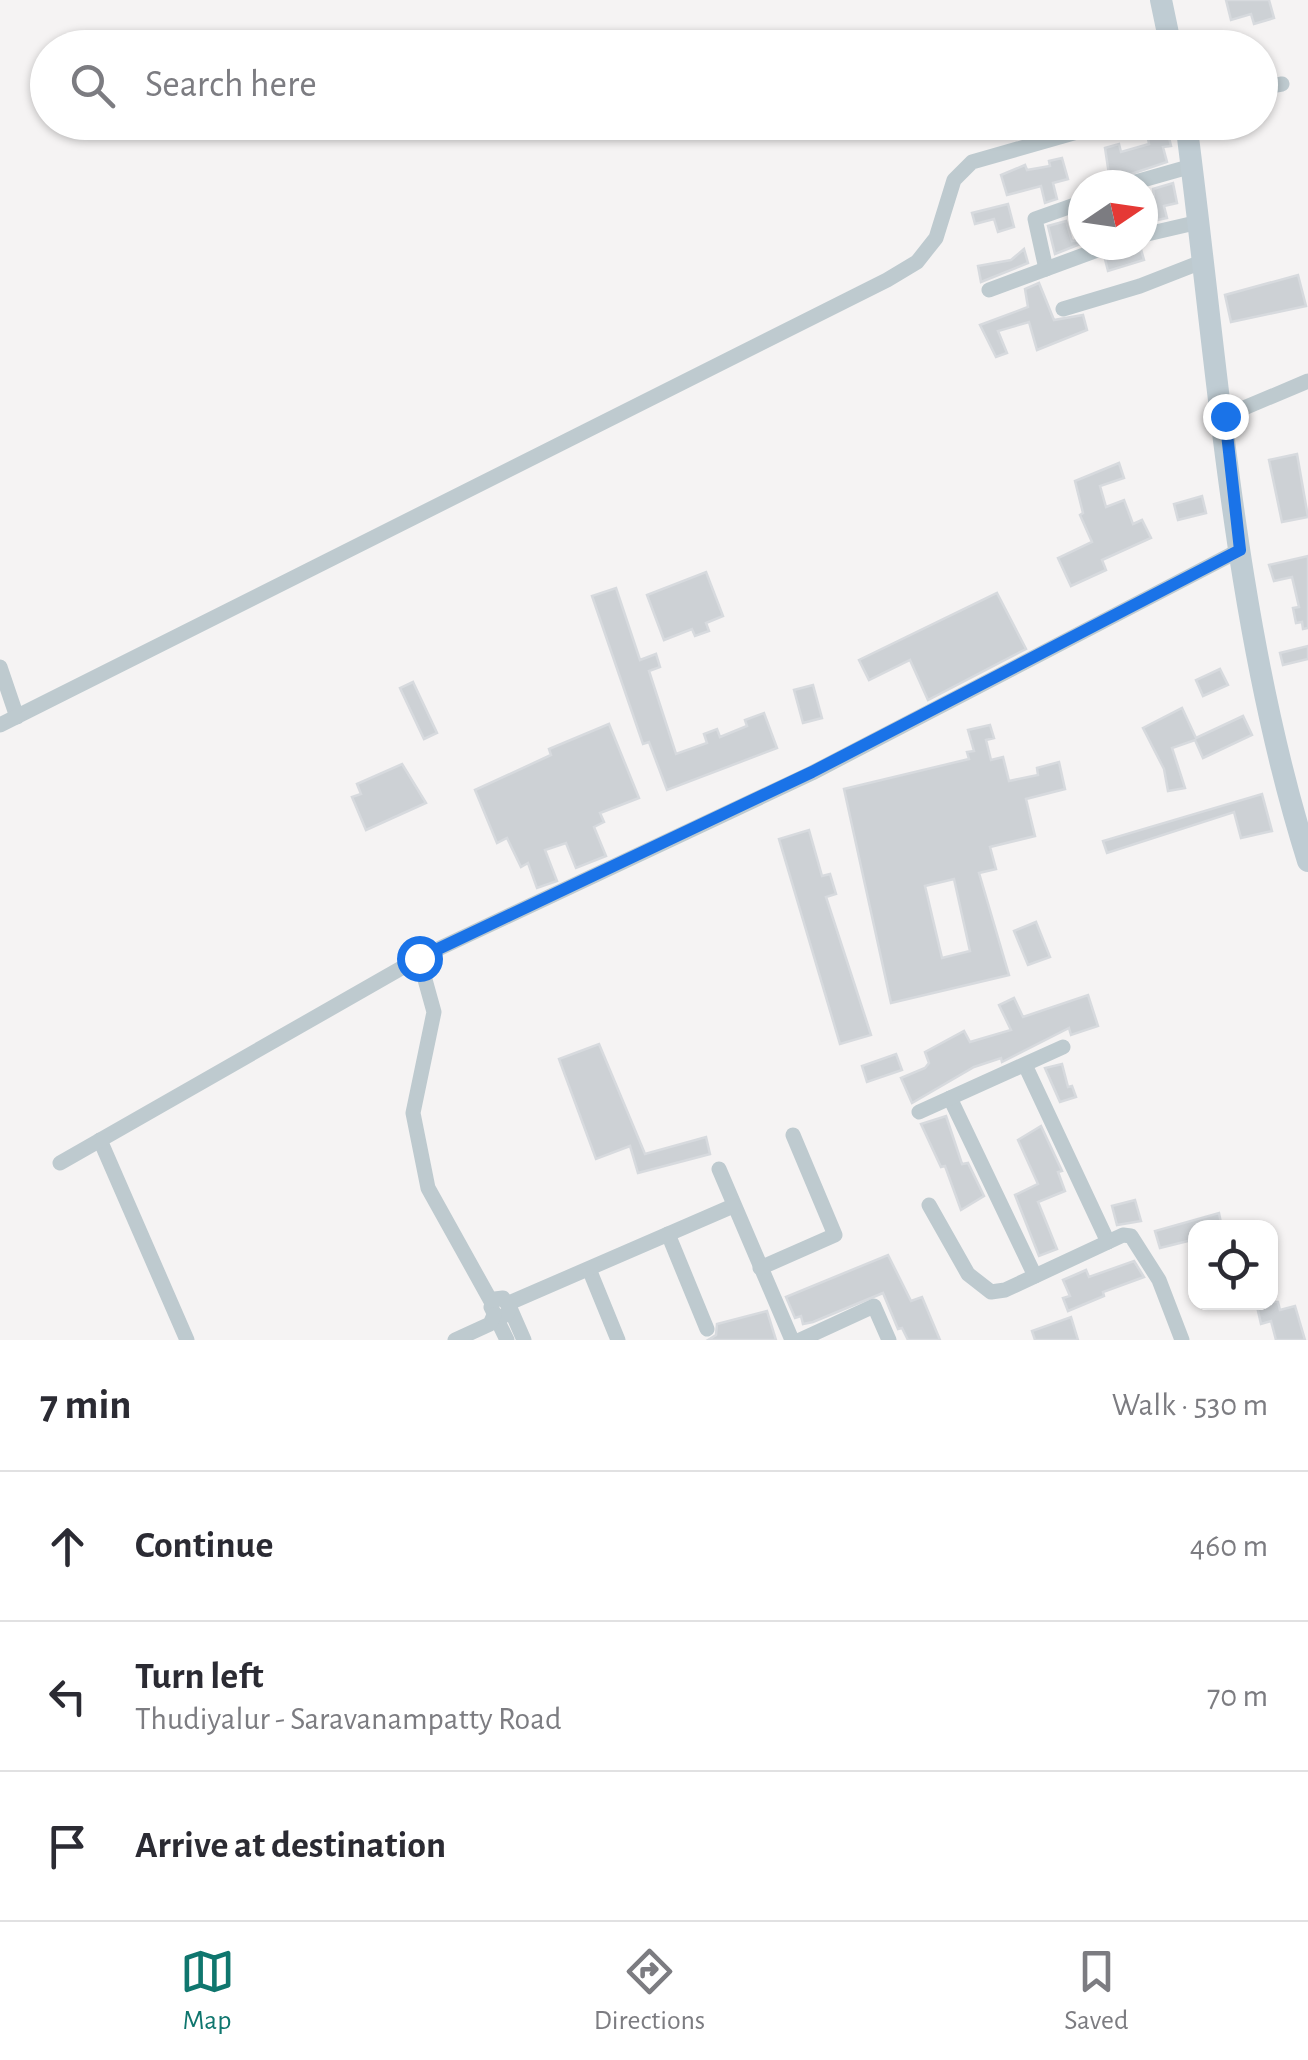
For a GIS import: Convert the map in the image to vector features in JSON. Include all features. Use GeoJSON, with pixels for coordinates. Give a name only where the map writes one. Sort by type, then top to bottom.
{"type":"FeatureCollection","features":[{"type":"Feature","properties":{"kind":"main road"},"geometry":{"type":"LineString","coordinates":[[1161,0],[1167,30]]}},
{"type":"Feature","properties":{"kind":"main road"},"geometry":{"type":"LineString","coordinates":[[1188,140],[1248,621],[1290,804],[1308,861]]}},
{"type":"Feature","properties":{"kind":"street"},"geometry":{"type":"LineString","coordinates":[[1278,85],[1282,84]]}},
{"type":"Feature","properties":{"kind":"street"},"geometry":{"type":"LineString","coordinates":[[0,725],[887,280],[917,262],[936,238],[954,180],[972,162],[1049,140]]}},
{"type":"Feature","properties":{"kind":"street"},"geometry":{"type":"LineString","coordinates":[[1158,176],[1192,166]]}},
{"type":"Feature","properties":{"kind":"street"},"geometry":{"type":"LineString","coordinates":[[1046,269],[1034,219],[1068,207]]}},
{"type":"Feature","properties":{"kind":"street"},"geometry":{"type":"LineString","coordinates":[[1158,232],[1199,222]]}},
{"type":"Feature","properties":{"kind":"street"},"geometry":{"type":"LineString","coordinates":[[989,290],[1070,260]]}},
{"type":"Feature","properties":{"kind":"street"},"geometry":{"type":"LineString","coordinates":[[1062,309],[1204,261]]}},
{"type":"Feature","properties":{"kind":"street"},"geometry":{"type":"LineString","coordinates":[[1225,416],[1308,380]]}},
{"type":"Feature","properties":{"kind":"street"},"geometry":{"type":"LineString","coordinates":[[60,1163],[419,958],[812,772],[1240,550]]}},
{"type":"Feature","properties":{"kind":"street"},"geometry":{"type":"LineString","coordinates":[[0,667],[17,717]]}},
{"type":"Feature","properties":{"kind":"street"},"geometry":{"type":"LineString","coordinates":[[419,958],[434,1012],[412,1113],[428,1188],[524,1340]]}},
{"type":"Feature","properties":{"kind":"street"},"geometry":{"type":"LineString","coordinates":[[919,1112],[1063,1047]]}},
{"type":"Feature","properties":{"kind":"street"},"geometry":{"type":"LineString","coordinates":[[1025,1065],[1108,1242]]}},
{"type":"Feature","properties":{"kind":"street"},"geometry":{"type":"LineString","coordinates":[[950,1098],[1035,1276]]}},
{"type":"Feature","properties":{"kind":"street"},"geometry":{"type":"LineString","coordinates":[[760,1268],[835,1235],[794,1135]]}},
{"type":"Feature","properties":{"kind":"street"},"geometry":{"type":"LineString","coordinates":[[100,1140],[187,1340]]}},
{"type":"Feature","properties":{"kind":"street"},"geometry":{"type":"LineString","coordinates":[[719,1169],[792,1340]]}},
{"type":"Feature","properties":{"kind":"street"},"geometry":{"type":"LineString","coordinates":[[929,1205],[968,1274],[983,1290],[1006,1290],[1108,1242],[1123,1236],[1134,1238],[1159,1280],[1182,1340]]}},
{"type":"Feature","properties":{"kind":"street"},"geometry":{"type":"LineString","coordinates":[[455,1340],[490,1324],[501,1309],[733,1206]]}},
{"type":"Feature","properties":{"kind":"street"},"geometry":{"type":"LineString","coordinates":[[668,1234],[707,1329]]}},
{"type":"Feature","properties":{"kind":"street"},"geometry":{"type":"LineString","coordinates":[[589,1268],[618,1340]]}},
{"type":"Feature","properties":{"kind":"street"},"geometry":{"type":"LineString","coordinates":[[800,1340],[874,1306],[890,1340]]}},
{"type":"Feature","properties":{"kind":"street"},"geometry":{"type":"LineString","coordinates":[[501,1309],[507,1340]]}},
{"type":"Feature","properties":{"kind":"building"},"geometry":{"type":"Polygon","coordinates":[[[1226,0],[1269,0],[1274,18],[1254,24],[1251,14],[1231,20],[1226,0]]]}},
{"type":"Feature","properties":{"kind":"building"},"geometry":{"type":"Polygon","coordinates":[[[1148,140],[1170,140],[1171,146],[1163,147],[1167,162],[1143,170],[1108,170],[1105,148],[1119,144],[1121,152],[1149,144],[1148,140]]]}},
{"type":"Feature","properties":{"kind":"building"},"geometry":{"type":"Polygon","coordinates":[[[1062,158],[1068,179],[1053,183],[1057,199],[1045,203],[1041,186],[1007,195],[1001,175],[1025,165],[1027,170],[1050,166],[1049,161],[1062,158]]]}},
{"type":"Feature","properties":{"kind":"building"},"geometry":{"type":"Polygon","coordinates":[[[1173,183],[1177,203],[1164,206],[1167,218],[1158,220],[1158,188],[1173,183]]]}},
{"type":"Feature","properties":{"kind":"building"},"geometry":{"type":"Polygon","coordinates":[[[1008,204],[1014,227],[998,232],[994,219],[975,224],[972,213],[1008,204]]]}},
{"type":"Feature","properties":{"kind":"building"},"geometry":{"type":"Polygon","coordinates":[[[1066,221],[1068,249],[1055,254],[1048,226],[1066,221]]]}},
{"type":"Feature","properties":{"kind":"building"},"geometry":{"type":"Polygon","coordinates":[[[1024,249],[1028,263],[981,282],[978,266],[1011,260],[1024,249]]]}},
{"type":"Feature","properties":{"kind":"building"},"geometry":{"type":"Polygon","coordinates":[[[1105,260],[1144,260],[1108,271],[1105,260]]]}},
{"type":"Feature","properties":{"kind":"building"},"geometry":{"type":"Polygon","coordinates":[[[1298,275],[1306,306],[1231,322],[1225,295],[1298,275]]]}},
{"type":"Feature","properties":{"kind":"building"},"geometry":{"type":"Polygon","coordinates":[[[1039,283],[1054,320],[1083,315],[1087,330],[1037,350],[1029,322],[998,331],[1007,353],[996,357],[980,325],[1028,307],[1025,289],[1039,283]]]}},
{"type":"Feature","properties":{"kind":"building"},"geometry":{"type":"Polygon","coordinates":[[[1297,454],[1308,517],[1282,522],[1269,460],[1297,454]]]}},
{"type":"Feature","properties":{"kind":"building"},"geometry":{"type":"Polygon","coordinates":[[[1119,463],[1124,478],[1100,486],[1106,507],[1124,500],[1133,524],[1142,520],[1151,538],[1102,560],[1106,570],[1071,586],[1058,558],[1092,542],[1080,515],[1083,513],[1075,481],[1119,463]]]}},
{"type":"Feature","properties":{"kind":"building"},"geometry":{"type":"Polygon","coordinates":[[[1202,496],[1206,513],[1178,520],[1174,504],[1202,496]]]}},
{"type":"Feature","properties":{"kind":"building"},"geometry":{"type":"Polygon","coordinates":[[[1308,556],[1308,628],[1303,629],[1302,622],[1296,623],[1293,608],[1299,607],[1292,577],[1274,581],[1269,565],[1308,556]]]}},
{"type":"Feature","properties":{"kind":"building"},"geometry":{"type":"Polygon","coordinates":[[[706,572],[723,616],[706,623],[709,631],[695,636],[692,629],[664,640],[647,595],[706,572]]]}},
{"type":"Feature","properties":{"kind":"building"},"geometry":{"type":"Polygon","coordinates":[[[616,588],[640,660],[656,654],[660,667],[649,671],[676,754],[707,743],[704,734],[717,729],[720,737],[747,726],[745,720],[764,713],[777,748],[667,790],[649,742],[643,744],[592,596],[616,588]]]}},
{"type":"Feature","properties":{"kind":"building"},"geometry":{"type":"Polygon","coordinates":[[[997,593],[1026,649],[928,700],[910,660],[869,680],[859,660],[997,593]]]}},
{"type":"Feature","properties":{"kind":"building"},"geometry":{"type":"Polygon","coordinates":[[[1308,646],[1308,659],[1283,665],[1280,653],[1308,646]]]}},
{"type":"Feature","properties":{"kind":"building"},"geometry":{"type":"Polygon","coordinates":[[[1220,669],[1228,685],[1203,696],[1196,680],[1220,669]]]}},
{"type":"Feature","properties":{"kind":"building"},"geometry":{"type":"Polygon","coordinates":[[[413,682],[437,733],[424,739],[400,688],[413,682]]]}},
{"type":"Feature","properties":{"kind":"building"},"geometry":{"type":"Polygon","coordinates":[[[813,685],[822,718],[803,723],[794,690],[813,685]]]}},
{"type":"Feature","properties":{"kind":"building"},"geometry":{"type":"Polygon","coordinates":[[[1182,708],[1196,738],[1243,716],[1252,735],[1203,758],[1195,740],[1172,748],[1185,788],[1168,791],[1164,769],[1143,728],[1182,708]]]}},
{"type":"Feature","properties":{"kind":"building"},"geometry":{"type":"Polygon","coordinates":[[[609,724],[639,798],[600,813],[604,822],[594,827],[606,856],[576,868],[566,843],[545,850],[557,881],[537,888],[528,863],[521,867],[507,838],[497,843],[475,790],[551,755],[549,749],[609,724]]]}},
{"type":"Feature","properties":{"kind":"building"},"geometry":{"type":"Polygon","coordinates":[[[990,725],[994,738],[986,740],[991,760],[1003,757],[1009,781],[1038,775],[1037,768],[1059,762],[1065,789],[1026,799],[1035,836],[990,847],[996,869],[979,873],[1009,975],[891,1003],[844,789],[969,759],[967,752],[974,751],[968,730],[990,725]],[[954,879],[925,886],[942,958],[970,951],[954,879]]]}},
{"type":"Feature","properties":{"kind":"building"},"geometry":{"type":"Polygon","coordinates":[[[402,764],[426,803],[366,830],[352,797],[361,794],[357,784],[402,764]]]}},
{"type":"Feature","properties":{"kind":"building"},"geometry":{"type":"Polygon","coordinates":[[[1262,794],[1272,831],[1241,838],[1234,812],[1107,853],[1103,841],[1262,794]]]}},
{"type":"Feature","properties":{"kind":"building"},"geometry":{"type":"Polygon","coordinates":[[[809,830],[822,876],[830,874],[836,894],[826,897],[871,1035],[840,1044],[779,839],[809,830]]]}},
{"type":"Feature","properties":{"kind":"building"},"geometry":{"type":"Polygon","coordinates":[[[1036,922],[1050,957],[1028,965],[1014,931],[1036,922]]]}},
{"type":"Feature","properties":{"kind":"building"},"geometry":{"type":"Polygon","coordinates":[[[1088,995],[1098,1026],[1071,1035],[1069,1028],[1002,1062],[1001,1058],[974,1067],[912,1103],[901,1078],[925,1068],[929,1063],[925,1052],[964,1031],[970,1042],[1011,1030],[999,1005],[1014,998],[1023,1017],[1088,995]]]}},
{"type":"Feature","properties":{"kind":"building"},"geometry":{"type":"Polygon","coordinates":[[[599,1044],[645,1154],[706,1137],[710,1154],[638,1173],[630,1146],[596,1159],[559,1059],[599,1044]]]}},
{"type":"Feature","properties":{"kind":"building"},"geometry":{"type":"Polygon","coordinates":[[[896,1054],[902,1070],[867,1082],[862,1066],[896,1054]]]}},
{"type":"Feature","properties":{"kind":"building"},"geometry":{"type":"Polygon","coordinates":[[[1062,1064],[1068,1087],[1072,1086],[1076,1097],[1060,1102],[1045,1068],[1062,1064]]]}},
{"type":"Feature","properties":{"kind":"building"},"geometry":{"type":"Polygon","coordinates":[[[946,1116],[962,1164],[968,1163],[984,1196],[961,1210],[945,1166],[941,1167],[921,1124],[946,1116]]]}},
{"type":"Feature","properties":{"kind":"building"},"geometry":{"type":"Polygon","coordinates":[[[1041,1126],[1062,1171],[1058,1172],[1065,1191],[1038,1202],[1057,1249],[1039,1256],[1015,1195],[1038,1184],[1018,1140],[1041,1126]]]}},
{"type":"Feature","properties":{"kind":"building"},"geometry":{"type":"Polygon","coordinates":[[[1135,1200],[1141,1221],[1117,1225],[1112,1206],[1135,1200]]]}},
{"type":"Feature","properties":{"kind":"building"},"geometry":{"type":"Polygon","coordinates":[[[1219,1213],[1220,1220],[1194,1220],[1219,1213]]]}},
{"type":"Feature","properties":{"kind":"building"},"geometry":{"type":"Polygon","coordinates":[[[1188,1222],[1188,1241],[1160,1248],[1155,1231],[1188,1222]]]}},
{"type":"Feature","properties":{"kind":"building"},"geometry":{"type":"Polygon","coordinates":[[[888,1255],[911,1301],[922,1297],[940,1340],[908,1340],[902,1328],[898,1329],[883,1293],[813,1322],[803,1324],[801,1316],[795,1318],[786,1297],[888,1255]]]}},
{"type":"Feature","properties":{"kind":"building"},"geometry":{"type":"Polygon","coordinates":[[[1134,1261],[1144,1277],[1103,1292],[1104,1296],[1068,1311],[1063,1298],[1070,1296],[1063,1280],[1086,1270],[1089,1277],[1134,1261]]]}},
{"type":"Feature","properties":{"kind":"building"},"geometry":{"type":"Polygon","coordinates":[[[1278,1302],[1280,1310],[1295,1306],[1305,1340],[1276,1340],[1271,1321],[1261,1324],[1258,1310],[1278,1310],[1278,1302]]]}},
{"type":"Feature","properties":{"kind":"building"},"geometry":{"type":"Polygon","coordinates":[[[767,1311],[776,1340],[708,1340],[716,1335],[717,1324],[767,1311]]]}},
{"type":"Feature","properties":{"kind":"building"},"geometry":{"type":"Polygon","coordinates":[[[1071,1317],[1078,1340],[1035,1340],[1032,1331],[1071,1317]]]}},
{"type":"Feature","properties":{"kind":"route"},"geometry":{"type":"LineString","coordinates":[[419,958],[812,772],[1240,550],[1225,416]]}}]}
